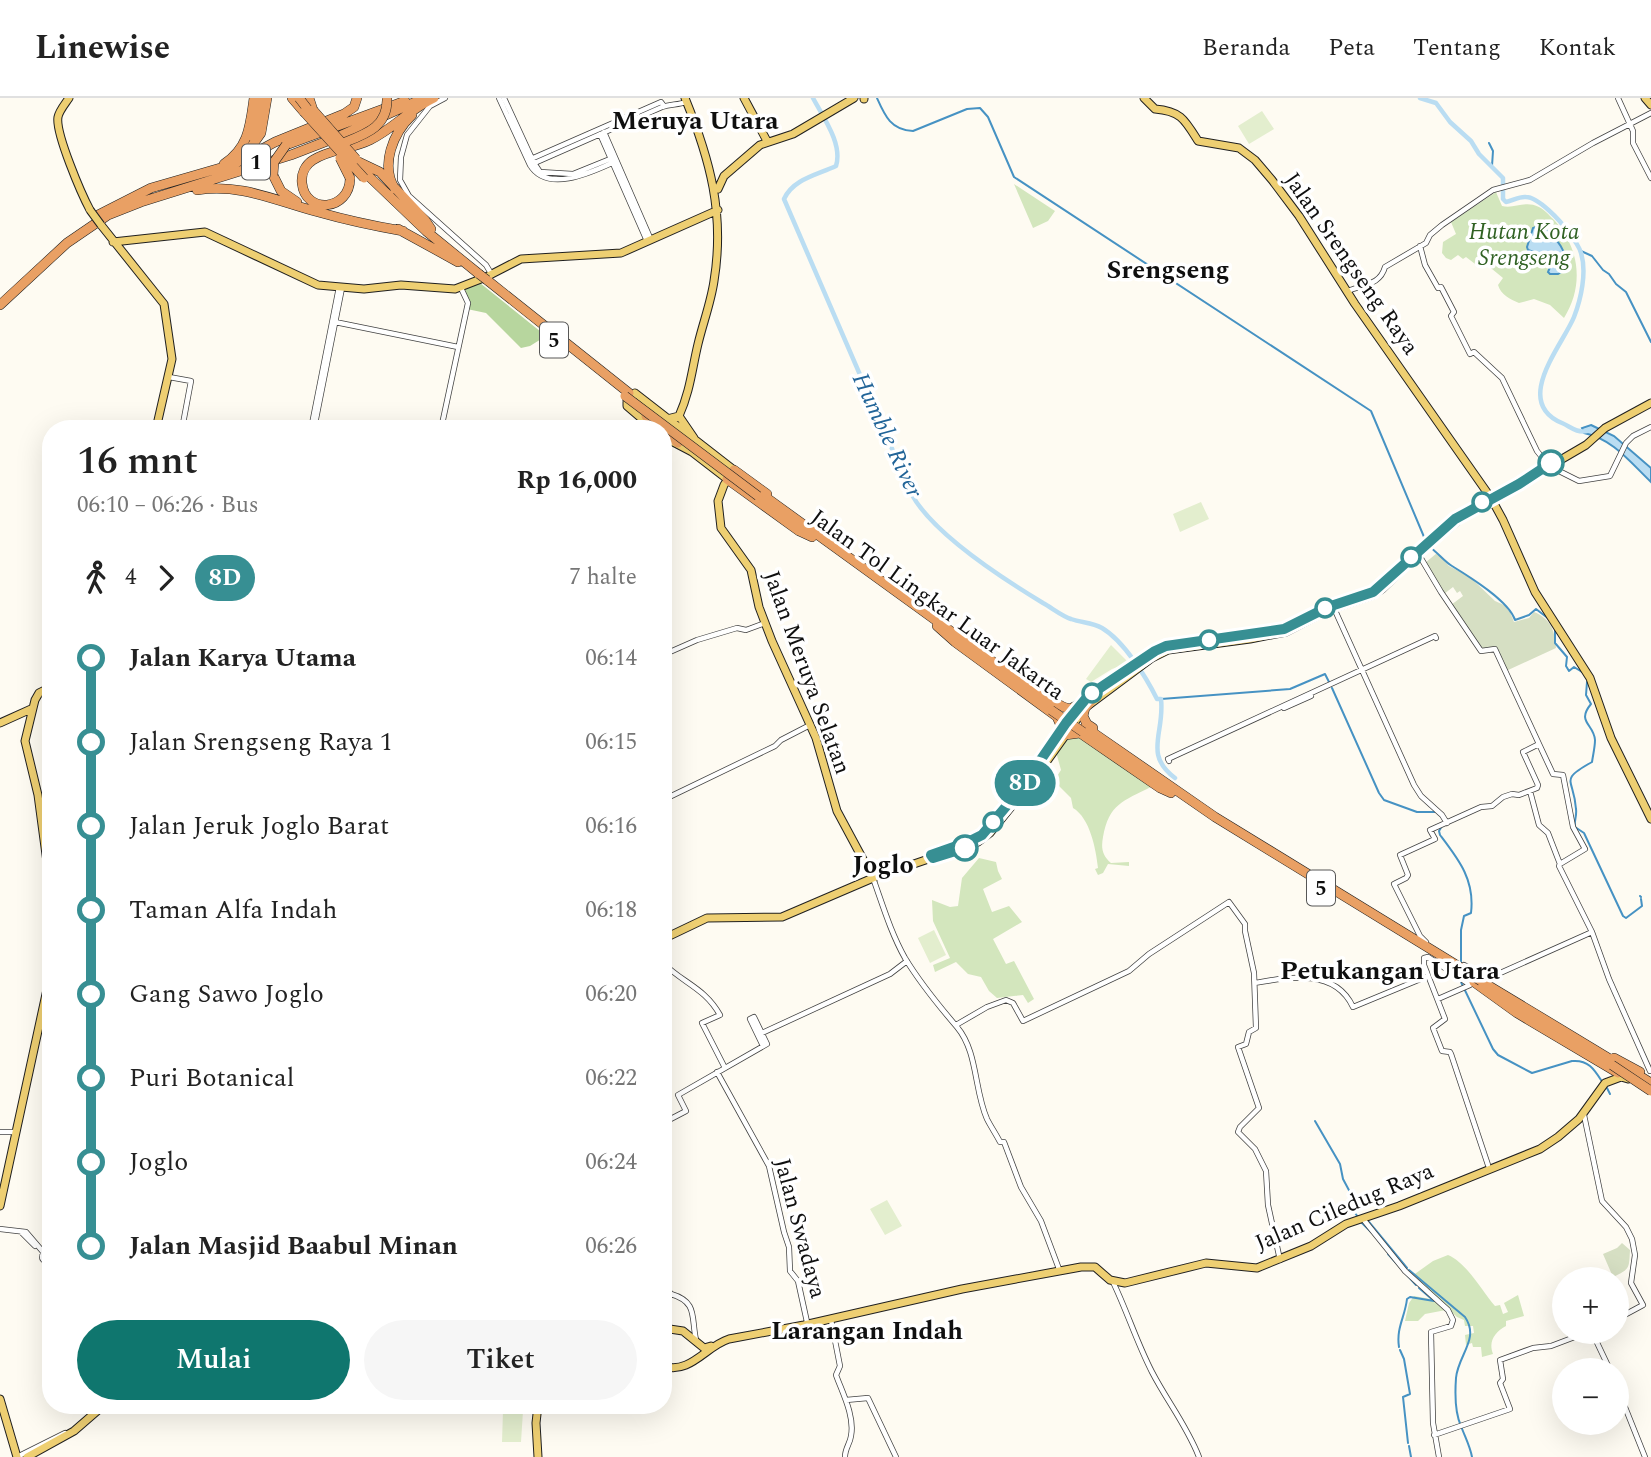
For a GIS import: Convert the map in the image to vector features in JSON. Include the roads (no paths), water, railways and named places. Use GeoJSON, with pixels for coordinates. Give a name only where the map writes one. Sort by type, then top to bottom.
{"type":"FeatureCollection","features":[{"type":"Feature","properties":{"kind":"highway"},"geometry":{"type":"LineString","coordinates":[[197,176],[224,164],[240,150],[249,134],[254,98]]}},
{"type":"Feature","properties":{"kind":"highway"},"geometry":{"type":"LineString","coordinates":[[223,168],[243,153],[251,140],[261,98]]}},
{"type":"Feature","properties":{"kind":"highway"},"geometry":{"type":"LineString","coordinates":[[234,164],[249,152],[261,133],[267,98]]}},
{"type":"Feature","properties":{"kind":"highway","name":"Jalan Tol Lingkar Luar Jakarta"},"geometry":{"type":"LineString","coordinates":[[292,98],[318,130],[384,199],[458,262],[483,275],[658,420]]}},
{"type":"Feature","properties":{"kind":"highway","name":"Jalan Tol Lingkar Luar Jakarta"},"geometry":{"type":"LineString","coordinates":[[299,98],[418,224],[665,420]]}},
{"type":"Feature","properties":{"kind":"highway"},"geometry":{"type":"LineString","coordinates":[[309,98],[313,110],[357,162],[431,229]]}},
{"type":"Feature","properties":{"kind":"highway"},"geometry":{"type":"LineString","coordinates":[[96,217],[151,188],[234,164],[289,135],[344,114],[354,107],[357,98]]}},
{"type":"Feature","properties":{"kind":"highway"},"geometry":{"type":"LineString","coordinates":[[318,130],[342,161],[350,178],[350,188],[338,202],[323,205],[309,198],[302,183],[304,171],[311,161],[330,150],[343,143],[371,132],[385,113],[387,98]]}},
{"type":"Feature","properties":{"kind":"highway","name":"1"},"geometry":{"type":"LineString","coordinates":[[0,305],[40,266],[89,226],[122,209],[324,142],[424,98]]}},
{"type":"Feature","properties":{"kind":"highway"},"geometry":{"type":"LineString","coordinates":[[395,189],[389,177],[396,135],[408,119],[433,98]]}},
{"type":"Feature","properties":{"kind":"highway"},"geometry":{"type":"LineString","coordinates":[[193,187],[368,142],[413,108],[433,98]]}},
{"type":"Feature","properties":{"kind":"highway"},"geometry":{"type":"LineString","coordinates":[[409,100],[298,138],[286,145],[274,162],[273,175],[286,197],[315,208],[370,219],[403,231],[458,262]]}},
{"type":"Feature","properties":{"kind":"highway","name":"1"},"geometry":{"type":"LineString","coordinates":[[0,296],[64,238],[96,217],[144,195],[291,150],[409,100]]}},
{"type":"Feature","properties":{"kind":"highway"},"geometry":{"type":"LineString","coordinates":[[357,162],[380,172],[449,250]]}},
{"type":"Feature","properties":{"kind":"highway"},"geometry":{"type":"LineString","coordinates":[[165,195],[225,187],[403,231]]}},
{"type":"Feature","properties":{"kind":"highway"},"geometry":{"type":"LineString","coordinates":[[584,356],[595,363],[650,420]]}},
{"type":"Feature","properties":{"kind":"highway","name":"Jalan Tol Lingkar Luar Jakarta"},"geometry":{"type":"LineString","coordinates":[[672,426],[973,651],[992,660],[1173,793],[1279,862],[1462,971],[1478,977],[1503,999],[1636,1078]]}},
{"type":"Feature","properties":{"kind":"highway","name":"Jalan Tol Lingkar Luar Jakarta"},"geometry":{"type":"LineString","coordinates":[[672,431],[812,537],[907,601],[937,626],[1072,720],[1215,817],[1462,971]]}},
{"type":"Feature","properties":{"kind":"highway"},"geometry":{"type":"LineString","coordinates":[[672,439],[678,443]]}},
{"type":"Feature","properties":{"kind":"highway"},"geometry":{"type":"LineString","coordinates":[[733,469],[843,553]]}},
{"type":"Feature","properties":{"kind":"highway"},"geometry":{"type":"LineString","coordinates":[[725,481],[812,537]]}},
{"type":"Feature","properties":{"kind":"highway"},"geometry":{"type":"LineString","coordinates":[[1062,734],[1060,723],[1083,714],[1091,698]]}},
{"type":"Feature","properties":{"kind":"highway"},"geometry":{"type":"LineString","coordinates":[[1062,734],[1072,720],[1075,708],[1091,698]]}},
{"type":"Feature","properties":{"kind":"highway"},"geometry":{"type":"LineString","coordinates":[[1072,720],[1153,772],[1215,817]]}},
{"type":"Feature","properties":{"kind":"highway"},"geometry":{"type":"LineString","coordinates":[[1503,999],[1636,1078]]}},
{"type":"Feature","properties":{"kind":"highway"},"geometry":{"type":"LineString","coordinates":[[1503,999],[1574,1033],[1622,1063],[1636,1078]]}},
{"type":"Feature","properties":{"kind":"highway"},"geometry":{"type":"LineString","coordinates":[[1622,1063],[1622,1070],[1636,1078]]}},
{"type":"Feature","properties":{"kind":"highway"},"geometry":{"type":"LineString","coordinates":[[1602,1080],[1607,1072],[1636,1078]]}},
{"type":"Feature","properties":{"kind":"main road"},"geometry":{"type":"LineString","coordinates":[[69,98],[58,120],[66,152],[96,217],[164,304],[172,356],[158,420]]}},
{"type":"Feature","properties":{"kind":"main road"},"geometry":{"type":"LineString","coordinates":[[744,98],[767,141]]}},
{"type":"Feature","properties":{"kind":"main road"},"geometry":{"type":"LineString","coordinates":[[679,416],[688,397],[715,280],[718,189],[721,180],[741,167],[767,141],[793,134],[861,98]]}},
{"type":"Feature","properties":{"kind":"main road","name":"Jalan Srengseng Raya"},"geometry":{"type":"LineString","coordinates":[[1144,98],[1156,110],[1169,110],[1182,119],[1198,141],[1237,147],[1255,160],[1299,216],[1347,292],[1491,499],[1535,592],[1590,678],[1611,738],[1651,819]]}},
{"type":"Feature","properties":{"kind":"main road"},"geometry":{"type":"LineString","coordinates":[[1645,98],[1651,104]]}},
{"type":"Feature","properties":{"kind":"main road"},"geometry":{"type":"LineString","coordinates":[[686,100],[712,175],[717,212]]}},
{"type":"Feature","properties":{"kind":"main road"},"geometry":{"type":"LineString","coordinates":[[755,151],[767,144],[790,138],[823,117]]}},
{"type":"Feature","properties":{"kind":"main road"},"geometry":{"type":"LineString","coordinates":[[712,175],[721,180]]}},
{"type":"Feature","properties":{"kind":"main road"},"geometry":{"type":"LineString","coordinates":[[113,242],[205,232],[312,283],[368,289],[401,285],[447,289],[461,288],[483,275],[521,259],[616,254],[717,212]]}},
{"type":"Feature","properties":{"kind":"main road"},"geometry":{"type":"LineString","coordinates":[[630,399],[666,419],[679,416]]}},
{"type":"Feature","properties":{"kind":"main road"},"geometry":{"type":"LineString","coordinates":[[630,399],[647,420]]}},
{"type":"Feature","properties":{"kind":"main road"},"geometry":{"type":"LineString","coordinates":[[1091,698],[1166,646],[1227,640],[1284,629],[1367,595],[1379,588],[1461,518],[1491,499],[1520,486],[1594,437],[1602,428],[1651,402]]}},
{"type":"Feature","properties":{"kind":"main road"},"geometry":{"type":"LineString","coordinates":[[679,416],[695,441]]}},
{"type":"Feature","properties":{"kind":"main road"},"geometry":{"type":"LineString","coordinates":[[672,424],[733,469],[725,481],[678,443]]}},
{"type":"Feature","properties":{"kind":"main road","name":"Jalan Meruya Selatan"},"geometry":{"type":"LineString","coordinates":[[725,481],[717,504],[721,528],[751,570],[765,623],[811,725],[837,811],[873,878]]}},
{"type":"Feature","properties":{"kind":"main road"},"geometry":{"type":"LineString","coordinates":[[1334,609],[1362,600],[1382,589],[1428,545]]}},
{"type":"Feature","properties":{"kind":"main road"},"geometry":{"type":"LineString","coordinates":[[42,693],[37,696],[25,735],[42,825]]}},
{"type":"Feature","properties":{"kind":"main road"},"geometry":{"type":"LineString","coordinates":[[0,725],[31,711]]}},
{"type":"Feature","properties":{"kind":"main road"},"geometry":{"type":"LineString","coordinates":[[873,878],[971,845],[988,832],[1037,775],[1062,734]]}},
{"type":"Feature","properties":{"kind":"main road"},"geometry":{"type":"LineString","coordinates":[[672,935],[708,918],[778,918],[818,904],[888,871],[988,832]]}},
{"type":"Feature","properties":{"kind":"main road"},"geometry":{"type":"LineString","coordinates":[[868,867],[875,873],[888,871]]}},
{"type":"Feature","properties":{"kind":"main road"},"geometry":{"type":"LineString","coordinates":[[0,1206],[42,1016]]}},
{"type":"Feature","properties":{"kind":"main road","name":"Jalan Ciledug Raya"},"geometry":{"type":"LineString","coordinates":[[1596,1091],[1607,1081],[1636,1078]]}},
{"type":"Feature","properties":{"kind":"main road","name":"Jalan Ciledug Raya"},"geometry":{"type":"LineString","coordinates":[[702,1347],[708,1348],[724,1338],[831,1320],[961,1287],[1087,1266],[1096,1268],[1113,1281],[1135,1282],[1206,1263],[1252,1269],[1299,1250],[1362,1217],[1557,1138],[1579,1116],[1602,1080]]}},
{"type":"Feature","properties":{"kind":"main road","name":"Jalan Ciledug Raya"},"geometry":{"type":"LineString","coordinates":[[1362,1217],[1488,1165],[1502,1162]]}},
{"type":"Feature","properties":{"kind":"main road","name":"Jalan Ciledug Raya"},"geometry":{"type":"LineString","coordinates":[[999,1282],[1093,1264],[1115,1280],[1127,1282],[1202,1261],[1251,1267],[1279,1259]]}},
{"type":"Feature","properties":{"kind":"main road","name":"Jalan Ciledug Raya"},"geometry":{"type":"LineString","coordinates":[[770,1331],[905,1302]]}},
{"type":"Feature","properties":{"kind":"main road"},"geometry":{"type":"LineString","coordinates":[[672,1329],[680,1330],[702,1347],[702,1353],[683,1366]]}},
{"type":"Feature","properties":{"kind":"main road","name":"Jalan Ciledug Raya"},"geometry":{"type":"LineString","coordinates":[[672,1366],[683,1366],[697,1360],[723,1341],[750,1334]]}},
{"type":"Feature","properties":{"kind":"main road"},"geometry":{"type":"LineString","coordinates":[[0,1399],[7,1427],[19,1455],[66,1434],[91,1414]]}},
{"type":"Feature","properties":{"kind":"main road"},"geometry":{"type":"LineString","coordinates":[[537,1414],[538,1457]]}},
{"type":"Feature","properties":{"kind":"street"},"geometry":{"type":"LineString","coordinates":[[445,98],[430,106],[407,135],[401,157],[400,180],[409,196],[485,265],[483,275]]}},
{"type":"Feature","properties":{"kind":"street"},"geometry":{"type":"LineString","coordinates":[[499,98],[531,162],[544,173],[573,174],[611,161]]}},
{"type":"Feature","properties":{"kind":"street"},"geometry":{"type":"LineString","coordinates":[[504,98],[531,162]]}},
{"type":"Feature","properties":{"kind":"street"},"geometry":{"type":"LineString","coordinates":[[1618,98],[1630,124],[1633,143],[1651,178]]}},
{"type":"Feature","properties":{"kind":"street"},"geometry":{"type":"LineString","coordinates":[[531,162],[661,102],[664,106],[680,104],[686,100]]}},
{"type":"Feature","properties":{"kind":"street"},"geometry":{"type":"LineString","coordinates":[[1347,292],[1376,282],[1384,267],[1420,246],[1447,220],[1485,194],[1530,180],[1651,113]]}},
{"type":"Feature","properties":{"kind":"street"},"geometry":{"type":"LineString","coordinates":[[601,131],[611,161],[649,241]]}},
{"type":"Feature","properties":{"kind":"street"},"geometry":{"type":"LineString","coordinates":[[601,131],[649,241]]}},
{"type":"Feature","properties":{"kind":"street"},"geometry":{"type":"LineString","coordinates":[[1420,246],[1425,265],[1454,312],[1451,316],[1470,354],[1474,352],[1502,378],[1537,451],[1548,465],[1577,481],[1613,474],[1625,445],[1634,436],[1651,427]]}},
{"type":"Feature","properties":{"kind":"street"},"geometry":{"type":"LineString","coordinates":[[314,420],[340,287]]}},
{"type":"Feature","properties":{"kind":"street"},"geometry":{"type":"LineString","coordinates":[[314,420],[340,287]]}},
{"type":"Feature","properties":{"kind":"street"},"geometry":{"type":"LineString","coordinates":[[443,420],[468,303],[461,288]]}},
{"type":"Feature","properties":{"kind":"street"},"geometry":{"type":"LineString","coordinates":[[335,322],[458,347]]}},
{"type":"Feature","properties":{"kind":"street"},"geometry":{"type":"LineString","coordinates":[[169,377],[191,381],[184,420]]}},
{"type":"Feature","properties":{"kind":"street"},"geometry":{"type":"LineString","coordinates":[[1419,554],[1435,583],[1481,651],[1495,649],[1553,774],[1563,775],[1573,827],[1585,850],[1560,864]]}},
{"type":"Feature","properties":{"kind":"street"},"geometry":{"type":"LineString","coordinates":[[1334,609],[1414,785],[1421,796],[1442,815],[1444,824]]}},
{"type":"Feature","properties":{"kind":"street"},"geometry":{"type":"LineString","coordinates":[[672,651],[697,640],[737,628],[747,630],[765,623]]}},
{"type":"Feature","properties":{"kind":"street"},"geometry":{"type":"LineString","coordinates":[[1330,686],[1169,761],[1168,760],[1330,686],[1436,638],[1433,637],[1363,671]]}},
{"type":"Feature","properties":{"kind":"street"},"geometry":{"type":"LineString","coordinates":[[672,796],[775,746],[781,740],[811,725]]}},
{"type":"Feature","properties":{"kind":"street"},"geometry":{"type":"LineString","coordinates":[[1539,744],[1523,752],[1538,785],[1530,791],[1503,797],[1492,806],[1481,807],[1430,830],[1434,839],[1400,855],[1408,875],[1395,883],[1396,889],[1423,940],[1478,977],[1490,978],[1592,932]]}},
{"type":"Feature","properties":{"kind":"street"},"geometry":{"type":"LineString","coordinates":[[1530,791],[1539,825],[1548,833],[1559,867],[1592,932],[1609,979],[1636,1078]]}},
{"type":"Feature","properties":{"kind":"street"},"geometry":{"type":"LineString","coordinates":[[873,878],[888,922],[907,961],[956,1025],[973,1063],[988,1119],[1000,1142],[1004,1142],[1021,1187],[1041,1221],[1059,1269]]}},
{"type":"Feature","properties":{"kind":"street"},"geometry":{"type":"LineString","coordinates":[[956,1025],[1004,1000],[1013,1003],[1023,1021],[1041,1013],[1129,971],[1157,949],[1229,902],[1245,922],[1255,983],[1256,1028],[1249,1032],[1247,1043],[1238,1047],[1259,1108],[1238,1132],[1253,1147],[1266,1171],[1268,1205],[1279,1259]]}},
{"type":"Feature","properties":{"kind":"street"},"geometry":{"type":"LineString","coordinates":[[1478,977],[1469,984],[1425,957],[1423,962],[1445,1021],[1433,1028],[1442,1052],[1450,1052],[1488,1165]]}},
{"type":"Feature","properties":{"kind":"street"},"geometry":{"type":"LineString","coordinates":[[762,1033],[890,974],[907,961]]}},
{"type":"Feature","properties":{"kind":"street"},"geometry":{"type":"LineString","coordinates":[[672,971],[700,989],[715,1004],[720,1014],[702,1023],[725,1068]]}},
{"type":"Feature","properties":{"kind":"street"},"geometry":{"type":"LineString","coordinates":[[1255,983],[1301,977],[1322,979],[1337,988],[1350,1000],[1353,1007],[1428,976]]}},
{"type":"Feature","properties":{"kind":"street"},"geometry":{"type":"LineString","coordinates":[[1438,999],[1471,985],[1478,977]]}},
{"type":"Feature","properties":{"kind":"street"},"geometry":{"type":"LineString","coordinates":[[754,1017],[762,1033],[765,1045],[750,1019],[754,1017]]}},
{"type":"Feature","properties":{"kind":"street"},"geometry":{"type":"LineString","coordinates":[[672,1118],[686,1111],[678,1095],[765,1045]]}},
{"type":"Feature","properties":{"kind":"street","name":"Jalan Swadaya"},"geometry":{"type":"LineString","coordinates":[[717,1072],[769,1166],[789,1247],[790,1271],[798,1280],[807,1322]]}},
{"type":"Feature","properties":{"kind":"street"},"geometry":{"type":"LineString","coordinates":[[1579,1116],[1602,1202],[1629,1230],[1635,1248],[1631,1283],[1643,1306],[1629,1313]]}},
{"type":"Feature","properties":{"kind":"street"},"geometry":{"type":"LineString","coordinates":[[0,1133],[15,1133]]}},
{"type":"Feature","properties":{"kind":"street"},"geometry":{"type":"LineString","coordinates":[[1362,1217],[1405,1271],[1448,1310],[1453,1320],[1451,1326],[1431,1332],[1434,1436],[1439,1457]]}},
{"type":"Feature","properties":{"kind":"street"},"geometry":{"type":"LineString","coordinates":[[0,1230],[26,1233],[42,1253]]}},
{"type":"Feature","properties":{"kind":"street"},"geometry":{"type":"LineString","coordinates":[[1113,1281],[1151,1370],[1168,1403],[1185,1425],[1199,1457]]}},
{"type":"Feature","properties":{"kind":"street"},"geometry":{"type":"LineString","coordinates":[[672,1294],[683,1298],[688,1304],[694,1317],[696,1340]]}},
{"type":"Feature","properties":{"kind":"street"},"geometry":{"type":"LineString","coordinates":[[831,1320],[840,1366],[836,1373],[846,1400],[852,1435],[845,1448],[845,1457]]}},
{"type":"Feature","properties":{"kind":"street"},"geometry":{"type":"LineString","coordinates":[[1434,1436],[1510,1409],[1500,1383],[1503,1377],[1500,1360],[1533,1348],[1556,1344]]}},
{"type":"Feature","properties":{"kind":"street"},"geometry":{"type":"LineString","coordinates":[[846,1400],[869,1398],[896,1457]]}},
{"type":"Feature","properties":{"kind":"street"},"geometry":{"type":"LineString","coordinates":[[1629,1417],[1645,1457]]}},
{"type":"Feature","properties":{"kind":"water"},"geometry":{"type":"Polygon","coordinates":[[[1542,225],[1560,244],[1565,256],[1566,269],[1558,274],[1550,274],[1548,272],[1551,265],[1547,259],[1527,247],[1533,228],[1542,225]]]}},
{"type":"Feature","properties":{"kind":"water"},"geometry":{"type":"Polygon","coordinates":[[[1591,425],[1614,436],[1651,468],[1651,482],[1604,440],[1584,433],[1582,428],[1591,425]]]}},
{"type":"Feature","properties":{"kind":"waterway","name":"Humble River"},"geometry":{"type":"LineString","coordinates":[[813,98],[834,140],[837,149],[836,166],[799,182],[784,199],[912,495],[936,525],[991,569],[1061,614],[1098,626],[1118,641],[1141,670],[1157,699],[1161,699],[1158,751],[1165,769],[1175,778]]}},
{"type":"Feature","properties":{"kind":"waterway"},"geometry":{"type":"LineString","coordinates":[[877,98],[894,125],[913,131],[967,109],[980,108],[988,117],[1014,177],[1371,411],[1427,544]]}},
{"type":"Feature","properties":{"kind":"waterway"},"geometry":{"type":"LineString","coordinates":[[1420,98],[1436,103],[1450,122],[1471,141],[1479,154],[1503,178],[1503,199],[1506,202],[1523,197],[1537,201],[1560,221],[1579,247],[1583,260],[1579,302],[1545,373],[1541,402],[1548,414],[1562,423],[1587,431]]}},
{"type":"Feature","properties":{"kind":"waterway"},"geometry":{"type":"LineString","coordinates":[[1489,143],[1493,151],[1492,166]]}},
{"type":"Feature","properties":{"kind":"waterway"},"geometry":{"type":"LineString","coordinates":[[1581,251],[1592,256],[1626,292],[1651,342]]}},
{"type":"Feature","properties":{"kind":"waterway"},"geometry":{"type":"LineString","coordinates":[[1431,548],[1449,564],[1497,597],[1515,620],[1536,609],[1549,619]]}},
{"type":"Feature","properties":{"kind":"waterway"},"geometry":{"type":"LineString","coordinates":[[1555,630],[1555,643],[1567,657],[1566,666],[1569,671],[1574,667],[1582,672]]}},
{"type":"Feature","properties":{"kind":"waterway"},"geometry":{"type":"LineString","coordinates":[[1161,699],[1290,689],[1325,674],[1329,682]]}},
{"type":"Feature","properties":{"kind":"waterway"},"geometry":{"type":"LineString","coordinates":[[1587,682],[1586,695],[1591,704],[1585,719],[1594,735],[1595,743],[1592,762],[1575,773],[1570,781],[1575,799],[1575,827],[1584,833],[1623,916],[1626,918],[1642,906],[1641,899]]}},
{"type":"Feature","properties":{"kind":"waterway"},"geometry":{"type":"LineString","coordinates":[[1332,688],[1384,800],[1417,812],[1436,812]]}},
{"type":"Feature","properties":{"kind":"waterway"},"geometry":{"type":"LineString","coordinates":[[1442,826],[1440,835],[1459,862],[1471,890],[1471,913],[1464,916],[1461,930],[1461,963]]}},
{"type":"Feature","properties":{"kind":"waterway"},"geometry":{"type":"LineString","coordinates":[[1461,982],[1498,1055],[1532,1073],[1572,1061]]}},
{"type":"Feature","properties":{"kind":"waterway"},"geometry":{"type":"LineString","coordinates":[[1573,1061],[1587,1064],[1601,1080]]}},
{"type":"Feature","properties":{"kind":"waterway"},"geometry":{"type":"LineString","coordinates":[[1607,1088],[1610,1094]]}},
{"type":"Feature","properties":{"kind":"waterway"},"geometry":{"type":"LineString","coordinates":[[1315,1121],[1340,1164],[1343,1179],[1351,1194],[1352,1209],[1358,1217]]}},
{"type":"Feature","properties":{"kind":"waterway"},"geometry":{"type":"LineString","coordinates":[[1361,1222],[1372,1233]]}},
{"type":"Feature","properties":{"kind":"waterway"},"geometry":{"type":"LineString","coordinates":[[1369,1222],[1407,1268]]}},
{"type":"Feature","properties":{"kind":"waterway"},"geometry":{"type":"LineString","coordinates":[[1388,1254],[1416,1285]]}},
{"type":"Feature","properties":{"kind":"waterway"},"geometry":{"type":"LineString","coordinates":[[1409,1270],[1465,1317],[1469,1325],[1469,1340],[1456,1378],[1456,1396],[1459,1421],[1472,1457]]}},
{"type":"Feature","properties":{"kind":"waterway"},"geometry":{"type":"LineString","coordinates":[[1399,1347],[1399,1334],[1407,1299],[1410,1297],[1434,1301],[1419,1288]]}},
{"type":"Feature","properties":{"kind":"waterway"},"geometry":{"type":"LineString","coordinates":[[1400,1350],[1410,1394],[1403,1397],[1408,1443]]}},
{"type":"Feature","properties":{"kind":"waterway"},"geometry":{"type":"LineString","coordinates":[[1409,1446],[1411,1457]]}},
{"type":"Feature","properties":{"kind":"district","name":"Meruya Utara"},"geometry":{"type":"Point","coordinates":[695,120]}},
{"type":"Feature","properties":{"kind":"district","name":"Srengseng"},"geometry":{"type":"Point","coordinates":[1168,269]}},
{"type":"Feature","properties":{"kind":"district","name":"Joglo"},"geometry":{"type":"Point","coordinates":[883,864]}},
{"type":"Feature","properties":{"kind":"district","name":"Petukangan Utara"},"geometry":{"type":"Point","coordinates":[1390,970]}},
{"type":"Feature","properties":{"kind":"district","name":"Larangan Indah"},"geometry":{"type":"Point","coordinates":[867,1330]}},
{"type":"Feature","properties":{"kind":"park label","name":"Hutan Kota Srengseng"},"geometry":{"type":"Point","coordinates":[1524,244]}}]}
